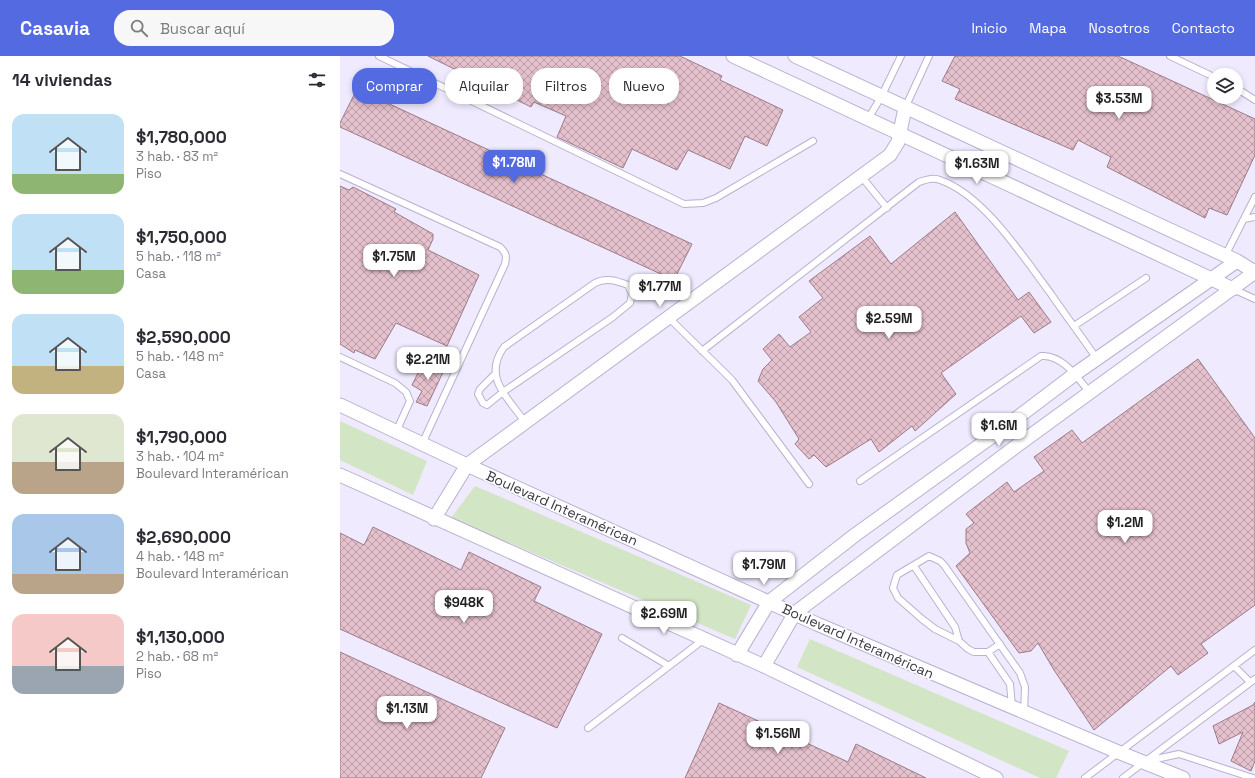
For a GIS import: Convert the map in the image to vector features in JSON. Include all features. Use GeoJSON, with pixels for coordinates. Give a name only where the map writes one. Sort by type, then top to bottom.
{"type":"FeatureCollection","features":[{"type":"Feature","properties":{"kind":"street"},"geometry":{"type":"LineString","coordinates":[[733,56],[899,135],[1233,289]]}},
{"type":"Feature","properties":{"kind":"street"},"geometry":{"type":"LineString","coordinates":[[764,666],[795,613],[1015,447],[1255,272],[1231,258],[795,56]]}},
{"type":"Feature","properties":{"kind":"street"},"geometry":{"type":"LineString","coordinates":[[434,519],[467,465],[890,155],[898,142],[905,108]]}},
{"type":"Feature","properties":{"kind":"street"},"geometry":{"type":"LineString","coordinates":[[737,654],[769,602],[855,535],[1001,430],[1075,374],[1212,280],[1231,258]]}},
{"type":"Feature","properties":{"kind":"street","name":"Boulevard Interamérican"},"geometry":{"type":"LineString","coordinates":[[340,405],[467,465],[817,624],[1118,752],[1183,778]]}},
{"type":"Feature","properties":{"kind":"street"},"geometry":{"type":"LineString","coordinates":[[1001,430],[1015,447]]}},
{"type":"Feature","properties":{"kind":"street"},"geometry":{"type":"LineString","coordinates":[[340,475],[434,519],[764,666],[996,778]]}},
{"type":"Feature","properties":{"kind":"lane"},"geometry":{"type":"LineString","coordinates":[[379,56],[684,204],[703,204],[716,198],[813,141]]}},
{"type":"Feature","properties":{"kind":"lane"},"geometry":{"type":"LineString","coordinates":[[868,119],[881,97],[901,56]]}},
{"type":"Feature","properties":{"kind":"lane"},"geometry":{"type":"LineString","coordinates":[[905,108],[929,56]]}},
{"type":"Feature","properties":{"kind":"lane"},"geometry":{"type":"LineString","coordinates":[[1170,56],[1207,74]]}},
{"type":"Feature","properties":{"kind":"lane"},"geometry":{"type":"LineString","coordinates":[[1243,92],[1255,100]]}},
{"type":"Feature","properties":{"kind":"lane"},"geometry":{"type":"LineString","coordinates":[[340,174],[500,247],[505,253],[506,257],[504,264],[422,444]]}},
{"type":"Feature","properties":{"kind":"lane"},"geometry":{"type":"LineString","coordinates":[[861,176],[887,208]]}},
{"type":"Feature","properties":{"kind":"lane"},"geometry":{"type":"LineString","coordinates":[[702,351],[919,182],[934,179],[950,184],[968,196],[1014,244],[1097,359]]}},
{"type":"Feature","properties":{"kind":"lane"},"geometry":{"type":"LineString","coordinates":[[1231,258],[1244,219],[1255,197]]}},
{"type":"Feature","properties":{"kind":"lane"},"geometry":{"type":"LineString","coordinates":[[1244,219],[1255,217]]}},
{"type":"Feature","properties":{"kind":"lane"},"geometry":{"type":"LineString","coordinates":[[1074,326],[1146,278]]}},
{"type":"Feature","properties":{"kind":"lane"},"geometry":{"type":"LineString","coordinates":[[495,374],[480,388],[478,394],[483,403],[487,405],[503,392],[613,317],[630,303],[632,294],[628,285],[607,280],[601,280],[595,283],[504,348],[497,356],[494,365],[495,374],[503,392],[525,422]]}},
{"type":"Feature","properties":{"kind":"lane"},"geometry":{"type":"LineString","coordinates":[[1233,289],[1255,299]]}},
{"type":"Feature","properties":{"kind":"lane"},"geometry":{"type":"LineString","coordinates":[[668,317],[732,380],[809,484]]}},
{"type":"Feature","properties":{"kind":"lane"},"geometry":{"type":"LineString","coordinates":[[860,481],[1041,356],[1048,356],[1057,359],[1075,374],[1090,393]]}},
{"type":"Feature","properties":{"kind":"lane"},"geometry":{"type":"LineString","coordinates":[[340,357],[395,383],[406,392],[410,401],[396,432]]}},
{"type":"Feature","properties":{"kind":"lane"},"geometry":{"type":"LineString","coordinates":[[1000,644],[988,652],[974,652],[959,641],[927,623],[911,610],[894,592],[892,588],[897,575],[930,556],[940,561],[1000,644],[1024,679],[1024,712]]}},
{"type":"Feature","properties":{"kind":"lane"},"geometry":{"type":"LineString","coordinates":[[914,566],[955,627],[959,641]]}},
{"type":"Feature","properties":{"kind":"lane"},"geometry":{"type":"LineString","coordinates":[[622,638],[669,666]]}},
{"type":"Feature","properties":{"kind":"lane"},"geometry":{"type":"LineString","coordinates":[[588,728],[703,640]]}},
{"type":"Feature","properties":{"kind":"lane"},"geometry":{"type":"LineString","coordinates":[[1085,778],[1255,650]]}},
{"type":"Feature","properties":{"kind":"lane"},"geometry":{"type":"LineString","coordinates":[[988,652],[1010,684],[1012,707]]}},
{"type":"Feature","properties":{"kind":"lane"},"geometry":{"type":"LineString","coordinates":[[1123,778],[1142,762],[1252,681],[1234,666]]}},
{"type":"Feature","properties":{"kind":"lane"},"geometry":{"type":"LineString","coordinates":[[1142,762],[1179,754],[1253,778]]}},
{"type":"Feature","properties":{"kind":"green space"},"geometry":{"type":"Polygon","coordinates":[[[340,421],[427,461],[413,495],[340,460],[340,421]]]}},
{"type":"Feature","properties":{"kind":"green space"},"geometry":{"type":"Polygon","coordinates":[[[475,486],[751,605],[735,639],[451,518],[475,486]]]}},
{"type":"Feature","properties":{"kind":"green space"},"geometry":{"type":"Polygon","coordinates":[[[810,639],[1069,751],[1056,778],[1040,778],[797,667],[810,639]]]}},
{"type":"Feature","properties":{"kind":"building"},"geometry":{"type":"Polygon","coordinates":[[[428,56],[680,56],[722,76],[720,80],[783,110],[767,146],[745,136],[730,169],[688,150],[677,170],[632,149],[623,168],[557,137],[566,116],[539,104],[601,104],[601,68],[531,68],[531,104],[533,104],[531,107],[523,103],[523,68],[452,68],[428,56]]]}},
{"type":"Feature","properties":{"kind":"building"},"geometry":{"type":"Polygon","coordinates":[[[955,56],[1118,56],[1207,97],[1207,104],[1222,104],[1255,119],[1255,155],[1227,215],[1209,208],[1205,218],[1107,167],[1111,157],[1078,140],[1073,150],[955,99],[960,89],[942,81],[955,56]]]}},
{"type":"Feature","properties":{"kind":"building"},"geometry":{"type":"Polygon","coordinates":[[[352,99],[352,104],[389,104],[692,244],[674,280],[340,127],[340,123],[352,99]]]}},
{"type":"Feature","properties":{"kind":"building"},"geometry":{"type":"Polygon","coordinates":[[[340,186],[349,190],[353,187],[396,209],[394,212],[433,234],[433,239],[428,250],[479,275],[447,346],[396,323],[375,359],[355,350],[354,353],[340,344],[340,186]]]}},
{"type":"Feature","properties":{"kind":"building"},"geometry":{"type":"Polygon","coordinates":[[[955,212],[1018,300],[1029,292],[1051,322],[1034,333],[1021,316],[941,373],[956,394],[915,431],[912,426],[879,452],[871,439],[826,467],[814,455],[809,459],[795,444],[799,439],[776,402],[758,381],[763,369],[772,360],[763,349],[779,334],[790,347],[811,332],[799,317],[823,298],[809,281],[870,236],[891,264],[955,212]]]}},
{"type":"Feature","properties":{"kind":"building"},"geometry":{"type":"Polygon","coordinates":[[[425,359],[445,368],[427,406],[416,402],[422,391],[412,385],[425,359]]]}},
{"type":"Feature","properties":{"kind":"building"},"geometry":{"type":"Polygon","coordinates":[[[1198,359],[1255,438],[1255,605],[1201,644],[1208,653],[1178,675],[1171,666],[1094,730],[1038,643],[1031,651],[1019,653],[956,566],[970,553],[966,543],[966,529],[974,523],[966,514],[1007,482],[1014,492],[1044,471],[1034,457],[1072,430],[1082,443],[1198,359]]]}},
{"type":"Feature","properties":{"kind":"building"},"geometry":{"type":"Polygon","coordinates":[[[373,527],[461,570],[469,552],[541,587],[534,601],[602,634],[557,728],[340,629],[340,533],[364,545],[373,527]]]}},
{"type":"Feature","properties":{"kind":"building"},"geometry":{"type":"Polygon","coordinates":[[[340,652],[505,728],[481,778],[340,778],[340,652]]]}},
{"type":"Feature","properties":{"kind":"building"},"geometry":{"type":"Polygon","coordinates":[[[1255,702],[1255,761],[1251,771],[1231,761],[1243,732],[1219,744],[1213,726],[1253,705],[1255,702]]]}},
{"type":"Feature","properties":{"kind":"building"},"geometry":{"type":"Polygon","coordinates":[[[719,703],[848,762],[856,744],[926,778],[685,778],[719,703]]]}}]}
